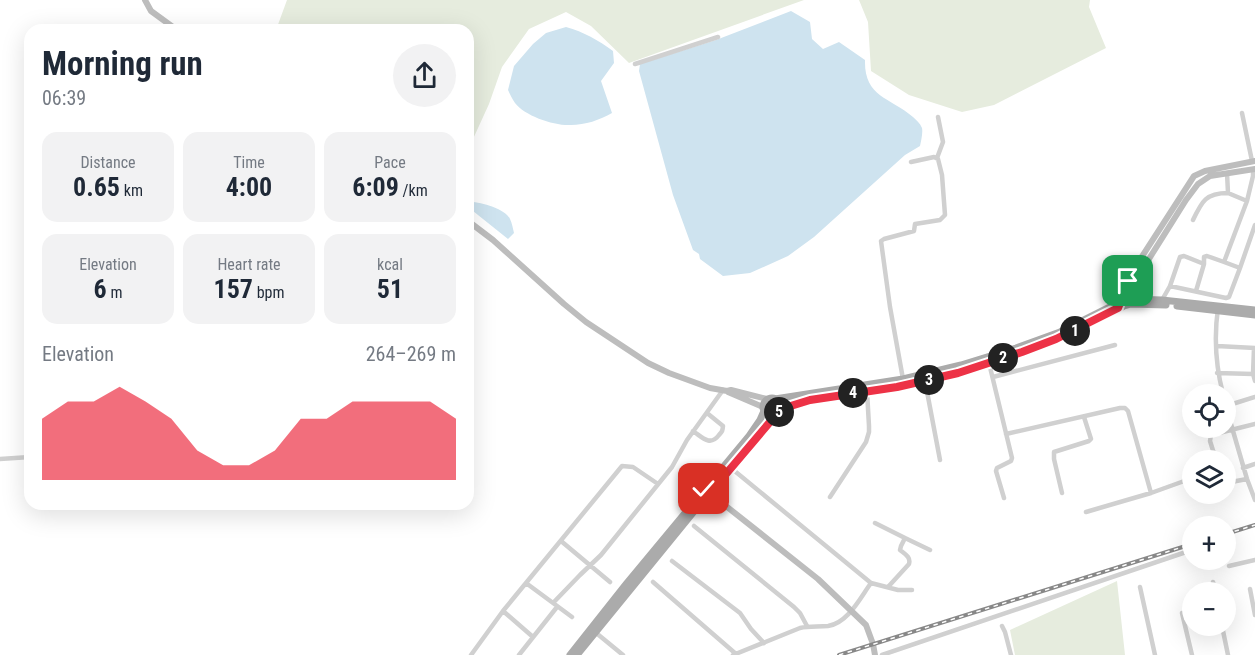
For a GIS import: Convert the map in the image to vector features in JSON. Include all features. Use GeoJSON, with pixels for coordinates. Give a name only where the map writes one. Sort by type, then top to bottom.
{"type":"FeatureCollection","features":[{"type":"Feature","properties":{"kind":"main road"},"geometry":{"type":"LineString","coordinates":[[768,404],[903,379],[961,365],[1060,332],[1131,301],[1162,300],[1255,315]]}},
{"type":"Feature","properties":{"kind":"main road"},"geometry":{"type":"LineString","coordinates":[[1131,301],[1255,310]]}},
{"type":"Feature","properties":{"kind":"main road"},"geometry":{"type":"LineString","coordinates":[[768,404],[767,414],[772,416],[810,400],[925,381],[989,363],[1056,339],[1119,305]]}},
{"type":"Feature","properties":{"kind":"main road"},"geometry":{"type":"LineString","coordinates":[[570,655],[707,491],[731,468],[779,412],[779,401],[768,404],[755,429],[707,491],[577,655]]}},
{"type":"Feature","properties":{"kind":"street"},"geometry":{"type":"LineString","coordinates":[[145,0],[151,11],[169,24]]}},
{"type":"Feature","properties":{"kind":"street"},"geometry":{"type":"LineString","coordinates":[[635,64],[718,37]]}},
{"type":"Feature","properties":{"kind":"street"},"geometry":{"type":"LineString","coordinates":[[1119,305],[1132,272],[1194,176],[1205,171],[1253,161],[1242,113]]}},
{"type":"Feature","properties":{"kind":"street"},"geometry":{"type":"LineString","coordinates":[[903,379],[881,242],[884,239],[912,231],[915,229],[915,224],[940,220],[945,215],[942,175],[937,158],[943,142],[938,117]]}},
{"type":"Feature","properties":{"kind":"street"},"geometry":{"type":"LineString","coordinates":[[912,162],[937,158]]}},
{"type":"Feature","properties":{"kind":"street"},"geometry":{"type":"LineString","coordinates":[[1131,301],[1134,287],[1142,270],[1198,184],[1210,177],[1254,169],[1247,201],[1224,262]]}},
{"type":"Feature","properties":{"kind":"street"},"geometry":{"type":"LineString","coordinates":[[1227,173],[1228,193]]}},
{"type":"Feature","properties":{"kind":"street"},"geometry":{"type":"LineString","coordinates":[[1193,220],[1199,206],[1215,193],[1228,193],[1247,201]]}},
{"type":"Feature","properties":{"kind":"street"},"geometry":{"type":"LineString","coordinates":[[1170,286],[1229,297],[1255,225]]}},
{"type":"Feature","properties":{"kind":"street"},"geometry":{"type":"LineString","coordinates":[[474,226],[586,322],[639,357],[669,373],[710,388],[768,404]]}},
{"type":"Feature","properties":{"kind":"street"},"geometry":{"type":"LineString","coordinates":[[1162,300],[1170,286],[1180,257],[1184,256],[1204,264]]}},
{"type":"Feature","properties":{"kind":"street"},"geometry":{"type":"LineString","coordinates":[[1196,291],[1204,257],[1207,256],[1240,268]]}},
{"type":"Feature","properties":{"kind":"street"},"geometry":{"type":"LineString","coordinates":[[1218,308],[1217,373],[1220,384]]}},
{"type":"Feature","properties":{"kind":"street"},"geometry":{"type":"LineString","coordinates":[[993,377],[1115,345]]}},
{"type":"Feature","properties":{"kind":"street"},"geometry":{"type":"LineString","coordinates":[[1217,346],[1255,348],[1253,374],[1255,381]]}},
{"type":"Feature","properties":{"kind":"street"},"geometry":{"type":"LineString","coordinates":[[989,363],[1012,458],[1011,461],[998,466],[996,471],[1004,498]]}},
{"type":"Feature","properties":{"kind":"street"},"geometry":{"type":"LineString","coordinates":[[1217,373],[1253,374]]}},
{"type":"Feature","properties":{"kind":"street"},"geometry":{"type":"LineString","coordinates":[[925,381],[940,460]]}},
{"type":"Feature","properties":{"kind":"street"},"geometry":{"type":"LineString","coordinates":[[519,655],[555,605],[580,575],[601,555],[672,467],[693,431],[725,391]]}},
{"type":"Feature","properties":{"kind":"street"},"geometry":{"type":"LineString","coordinates":[[830,497],[866,442],[869,432],[867,391]]}},
{"type":"Feature","properties":{"kind":"street"},"geometry":{"type":"LineString","coordinates":[[1236,403],[1255,397]]}},
{"type":"Feature","properties":{"kind":"street"},"geometry":{"type":"LineString","coordinates":[[1006,434],[1125,408],[1128,411],[1151,493]]}},
{"type":"Feature","properties":{"kind":"street"},"geometry":{"type":"LineString","coordinates":[[693,431],[708,441],[716,439],[723,426],[707,413]]}},
{"type":"Feature","properties":{"kind":"street"},"geometry":{"type":"LineString","coordinates":[[1062,493],[1054,452],[1091,439],[1084,417]]}},
{"type":"Feature","properties":{"kind":"street"},"geometry":{"type":"LineString","coordinates":[[1236,429],[1255,424]]}},
{"type":"Feature","properties":{"kind":"street"},"geometry":{"type":"LineString","coordinates":[[1234,438],[1255,501]]}},
{"type":"Feature","properties":{"kind":"street"},"geometry":{"type":"LineString","coordinates":[[0,459],[24,457]]}},
{"type":"Feature","properties":{"kind":"street"},"geometry":{"type":"LineString","coordinates":[[1243,468],[1255,464]]}},
{"type":"Feature","properties":{"kind":"street"},"geometry":{"type":"LineString","coordinates":[[471,655],[503,611],[622,466],[633,467],[658,484]]}},
{"type":"Feature","properties":{"kind":"street"},"geometry":{"type":"LineString","coordinates":[[731,468],[871,583],[898,590],[912,590]]}},
{"type":"Feature","properties":{"kind":"street"},"geometry":{"type":"LineString","coordinates":[[1236,481],[1247,479]]}},
{"type":"Feature","properties":{"kind":"street"},"geometry":{"type":"LineString","coordinates":[[1086,512],[1182,481]]}},
{"type":"Feature","properties":{"kind":"street"},"geometry":{"type":"LineString","coordinates":[[707,491],[818,579],[866,625],[875,655]]}},
{"type":"Feature","properties":{"kind":"street"},"geometry":{"type":"LineString","coordinates":[[875,523],[930,550]]}},
{"type":"Feature","properties":{"kind":"street"},"geometry":{"type":"LineString","coordinates":[[694,526],[794,607],[807,626]]}},
{"type":"Feature","properties":{"kind":"street"},"geometry":{"type":"LineString","coordinates":[[888,587],[909,564],[909,557],[900,550],[905,538]]}},
{"type":"Feature","properties":{"kind":"street"},"geometry":{"type":"LineString","coordinates":[[561,541],[610,582]]}},
{"type":"Feature","properties":{"kind":"street"},"geometry":{"type":"LineString","coordinates":[[882,655],[1182,553]]}},
{"type":"Feature","properties":{"kind":"street"},"geometry":{"type":"LineString","coordinates":[[1236,564],[1255,560]]}},
{"type":"Feature","properties":{"kind":"street"},"geometry":{"type":"LineString","coordinates":[[672,561],[740,613],[764,643]]}},
{"type":"Feature","properties":{"kind":"street"},"geometry":{"type":"LineString","coordinates":[[653,582],[735,654],[807,626],[830,626],[839,622],[871,583]]}},
{"type":"Feature","properties":{"kind":"street"},"geometry":{"type":"LineString","coordinates":[[526,583],[572,617]]}},
{"type":"Feature","properties":{"kind":"street"},"geometry":{"type":"LineString","coordinates":[[1140,587],[1155,655]]}},
{"type":"Feature","properties":{"kind":"street"},"geometry":{"type":"LineString","coordinates":[[1250,589],[1255,615]]}},
{"type":"Feature","properties":{"kind":"street"},"geometry":{"type":"LineString","coordinates":[[503,611],[533,637]]}},
{"type":"Feature","properties":{"kind":"street"},"geometry":{"type":"LineString","coordinates":[[1002,626],[1011,655]]}},
{"type":"Feature","properties":{"kind":"street"},"geometry":{"type":"LineString","coordinates":[[595,632],[623,655]]}},
{"type":"Feature","properties":{"kind":"street"},"geometry":{"type":"LineString","coordinates":[[1187,636],[1192,655]]}},
{"type":"Feature","properties":{"kind":"street"},"geometry":{"type":"LineString","coordinates":[[1224,636],[1228,655]]}},
{"type":"Feature","properties":{"kind":"shaded area"},"geometry":{"type":"Polygon","coordinates":[[[287,0],[804,0],[629,63],[591,26],[566,12],[529,29],[502,67],[474,137],[474,24],[278,24],[287,0]]]}},
{"type":"Feature","properties":{"kind":"shaded area"},"geometry":{"type":"Polygon","coordinates":[[[859,0],[1090,0],[1089,7],[1106,48],[994,105],[962,112],[909,95],[871,71],[868,22],[859,0]]]}},
{"type":"Feature","properties":{"kind":"shaded area"},"geometry":{"type":"Polygon","coordinates":[[[1117,581],[1125,655],[1015,655],[1010,630],[1117,581]]]}},
{"type":"Feature","properties":{"kind":"water"},"geometry":{"type":"Polygon","coordinates":[[[791,11],[810,22],[812,39],[823,49],[839,42],[865,60],[866,72],[873,89],[913,117],[922,128],[920,146],[905,155],[814,237],[788,256],[750,273],[723,276],[700,259],[699,254],[693,250],[673,195],[639,71],[640,64],[716,40],[791,11]]]}},
{"type":"Feature","properties":{"kind":"water"},"geometry":{"type":"Polygon","coordinates":[[[566,27],[591,37],[613,51],[614,63],[601,81],[612,113],[582,124],[556,124],[533,116],[515,103],[508,90],[514,66],[533,44],[546,33],[566,27]]]}},
{"type":"Feature","properties":{"kind":"water"},"geometry":{"type":"Polygon","coordinates":[[[474,203],[499,209],[508,215],[514,233],[508,239],[474,212],[474,203]]]}},
{"type":"Feature","properties":{"kind":"railway"},"geometry":{"type":"LineString","coordinates":[[1236,531],[1255,525]]}},
{"type":"Feature","properties":{"kind":"railway"},"geometry":{"type":"LineString","coordinates":[[839,655],[1182,547]]}},
{"type":"Feature","properties":{"kind":"route"},"geometry":{"type":"LineString","coordinates":[[704,489],[709,494],[781,409],[810,400],[925,381],[1022,352],[1056,339],[1118,308],[1128,281]]}}]}
